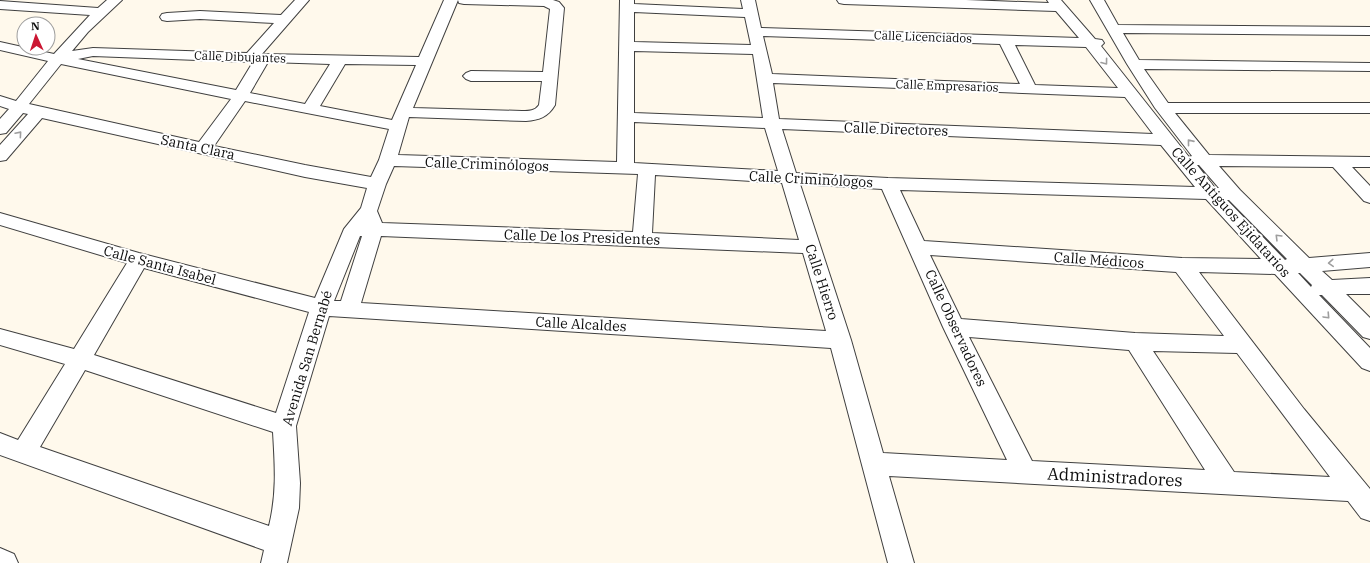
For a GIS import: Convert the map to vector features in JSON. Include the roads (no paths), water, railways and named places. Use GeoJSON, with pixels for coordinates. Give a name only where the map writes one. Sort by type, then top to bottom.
{"type":"FeatureCollection","features":[{"type":"Feature","properties":{"kind":"street"},"geometry":{"type":"LineString","coordinates":[[0,129],[20,106],[56,59],[101,12],[115,0]]}},
{"type":"Feature","properties":{"kind":"street"},"geometry":{"type":"LineString","coordinates":[[203,149],[241,96],[257,58],[302,0]]}},
{"type":"Feature","properties":{"kind":"street","name":"Avenida San Bernabé"},"geometry":{"type":"LineString","coordinates":[[348,310],[366,223],[377,184],[388,160],[401,119],[424,61],[450,0]]}},
{"type":"Feature","properties":{"kind":"street"},"geometry":{"type":"LineString","coordinates":[[0,46],[56,59],[310,109],[401,119],[533,116],[540,114],[544,111],[547,105],[557,8],[554,5],[535,2],[464,0]]}},
{"type":"Feature","properties":{"kind":"street"},"geometry":{"type":"LineString","coordinates":[[844,0],[1056,3]]}},
{"type":"Feature","properties":{"kind":"street","name":"Calle Antiguos Ejidatarios"},"geometry":{"type":"LineString","coordinates":[[1097,0],[1134,64],[1163,108],[1204,160],[1234,194],[1370,331]]}},
{"type":"Feature","properties":{"kind":"street","name":"Calle Antiguos Ejidatarios"},"geometry":{"type":"LineString","coordinates":[[1056,3],[1090,42],[1166,140],[1211,194],[1370,362]]}},
{"type":"Feature","properties":{"kind":"street"},"geometry":{"type":"LineString","coordinates":[[625,169],[627,4],[753,24]]}},
{"type":"Feature","properties":{"kind":"street"},"geometry":{"type":"LineString","coordinates":[[0,5],[101,12]]}},
{"type":"Feature","properties":{"kind":"street"},"geometry":{"type":"LineString","coordinates":[[200,15],[210,5]]}},
{"type":"Feature","properties":{"kind":"street"},"geometry":{"type":"LineString","coordinates":[[167,16],[200,15],[286,19]]}},
{"type":"Feature","properties":{"kind":"street"},"geometry":{"type":"LineString","coordinates":[[627,46],[753,24]]}},
{"type":"Feature","properties":{"kind":"street","name":"Calle Licenciados"},"geometry":{"type":"LineString","coordinates":[[753,24],[1005,40],[1122,44]]}},
{"type":"Feature","properties":{"kind":"street","name":"Calle Hierro"},"geometry":{"type":"LineString","coordinates":[[753,24],[765,78],[772,124],[840,340],[901,563]]}},
{"type":"Feature","properties":{"kind":"street"},"geometry":{"type":"LineString","coordinates":[[1114,29],[1370,32]]}},
{"type":"Feature","properties":{"kind":"street"},"geometry":{"type":"LineString","coordinates":[[1005,40],[1030,89]]}},
{"type":"Feature","properties":{"kind":"street","name":"Calle Dibujantes"},"geometry":{"type":"LineString","coordinates":[[56,59],[74,54],[93,52],[257,58],[424,61]]}},
{"type":"Feature","properties":{"kind":"street"},"geometry":{"type":"LineString","coordinates":[[310,109],[340,60]]}},
{"type":"Feature","properties":{"kind":"street"},"geometry":{"type":"LineString","coordinates":[[1134,64],[1370,67]]}},
{"type":"Feature","properties":{"kind":"street"},"geometry":{"type":"LineString","coordinates":[[471,76],[550,77]]}},
{"type":"Feature","properties":{"kind":"street","name":"Calle Empresarios"},"geometry":{"type":"LineString","coordinates":[[765,78],[1129,93]]}},
{"type":"Feature","properties":{"kind":"street","name":"Santa Clara"},"geometry":{"type":"LineString","coordinates":[[0,101],[38,112],[203,149],[305,171],[377,184]]}},
{"type":"Feature","properties":{"kind":"street"},"geometry":{"type":"LineString","coordinates":[[1163,108],[1370,108]]}},
{"type":"Feature","properties":{"kind":"street"},"geometry":{"type":"LineString","coordinates":[[0,156],[38,112]]}},
{"type":"Feature","properties":{"kind":"street","name":"Calle Directores"},"geometry":{"type":"LineString","coordinates":[[626,117],[1166,140]]}},
{"type":"Feature","properties":{"kind":"street","name":"Calle Criminólogos"},"geometry":{"type":"LineString","coordinates":[[388,160],[647,169],[888,184],[1234,194]]}},
{"type":"Feature","properties":{"kind":"street"},"geometry":{"type":"LineString","coordinates":[[1183,160],[1370,162]]}},
{"type":"Feature","properties":{"kind":"street"},"geometry":{"type":"LineString","coordinates":[[1337,161],[1370,197]]}},
{"type":"Feature","properties":{"kind":"street"},"geometry":{"type":"LineString","coordinates":[[642,239],[647,169]]}},
{"type":"Feature","properties":{"kind":"street","name":"Calle Observadores"},"geometry":{"type":"LineString","coordinates":[[888,184],[954,327],[1025,472]]}},
{"type":"Feature","properties":{"kind":"street","name":"Calle Santa Isabel"},"geometry":{"type":"LineString","coordinates":[[0,219],[139,260],[321,307]]}},
{"type":"Feature","properties":{"kind":"street","name":"Avenida San Bernabé"},"geometry":{"type":"LineString","coordinates":[[276,553],[286,508],[288,483],[284,426],[321,307],[366,223]]}},
{"type":"Feature","properties":{"kind":"street","name":"Calle De los Presidentes"},"geometry":{"type":"LineString","coordinates":[[366,223],[811,247]]}},
{"type":"Feature","properties":{"kind":"street","name":"Calle Médicos"},"geometry":{"type":"LineString","coordinates":[[917,247],[1182,265],[1281,267],[1370,260]]}},
{"type":"Feature","properties":{"kind":"street"},"geometry":{"type":"LineString","coordinates":[[24,452],[139,260]]}},
{"type":"Feature","properties":{"kind":"street"},"geometry":{"type":"LineString","coordinates":[[1182,265],[1241,345],[1370,509]]}},
{"type":"Feature","properties":{"kind":"street"},"geometry":{"type":"LineString","coordinates":[[1303,290],[1328,287],[1370,286]]}},
{"type":"Feature","properties":{"kind":"street","name":"Calle Alcaldes"},"geometry":{"type":"LineString","coordinates":[[321,307],[348,310],[840,340]]}},
{"type":"Feature","properties":{"kind":"street"},"geometry":{"type":"LineString","coordinates":[[954,327],[1135,342],[1241,345]]}},
{"type":"Feature","properties":{"kind":"street"},"geometry":{"type":"LineString","coordinates":[[0,338],[80,359],[284,426]]}},
{"type":"Feature","properties":{"kind":"street"},"geometry":{"type":"LineString","coordinates":[[1135,342],[1228,484]]}},
{"type":"Feature","properties":{"kind":"street"},"geometry":{"type":"LineString","coordinates":[[0,444],[24,452],[276,553]]}},
{"type":"Feature","properties":{"kind":"street","name":"Administradores"},"geometry":{"type":"LineString","coordinates":[[875,464],[1354,490]]}},
{"type":"Feature","properties":{"kind":"street"},"geometry":{"type":"LineString","coordinates":[[0,561],[5,563]]}}]}
